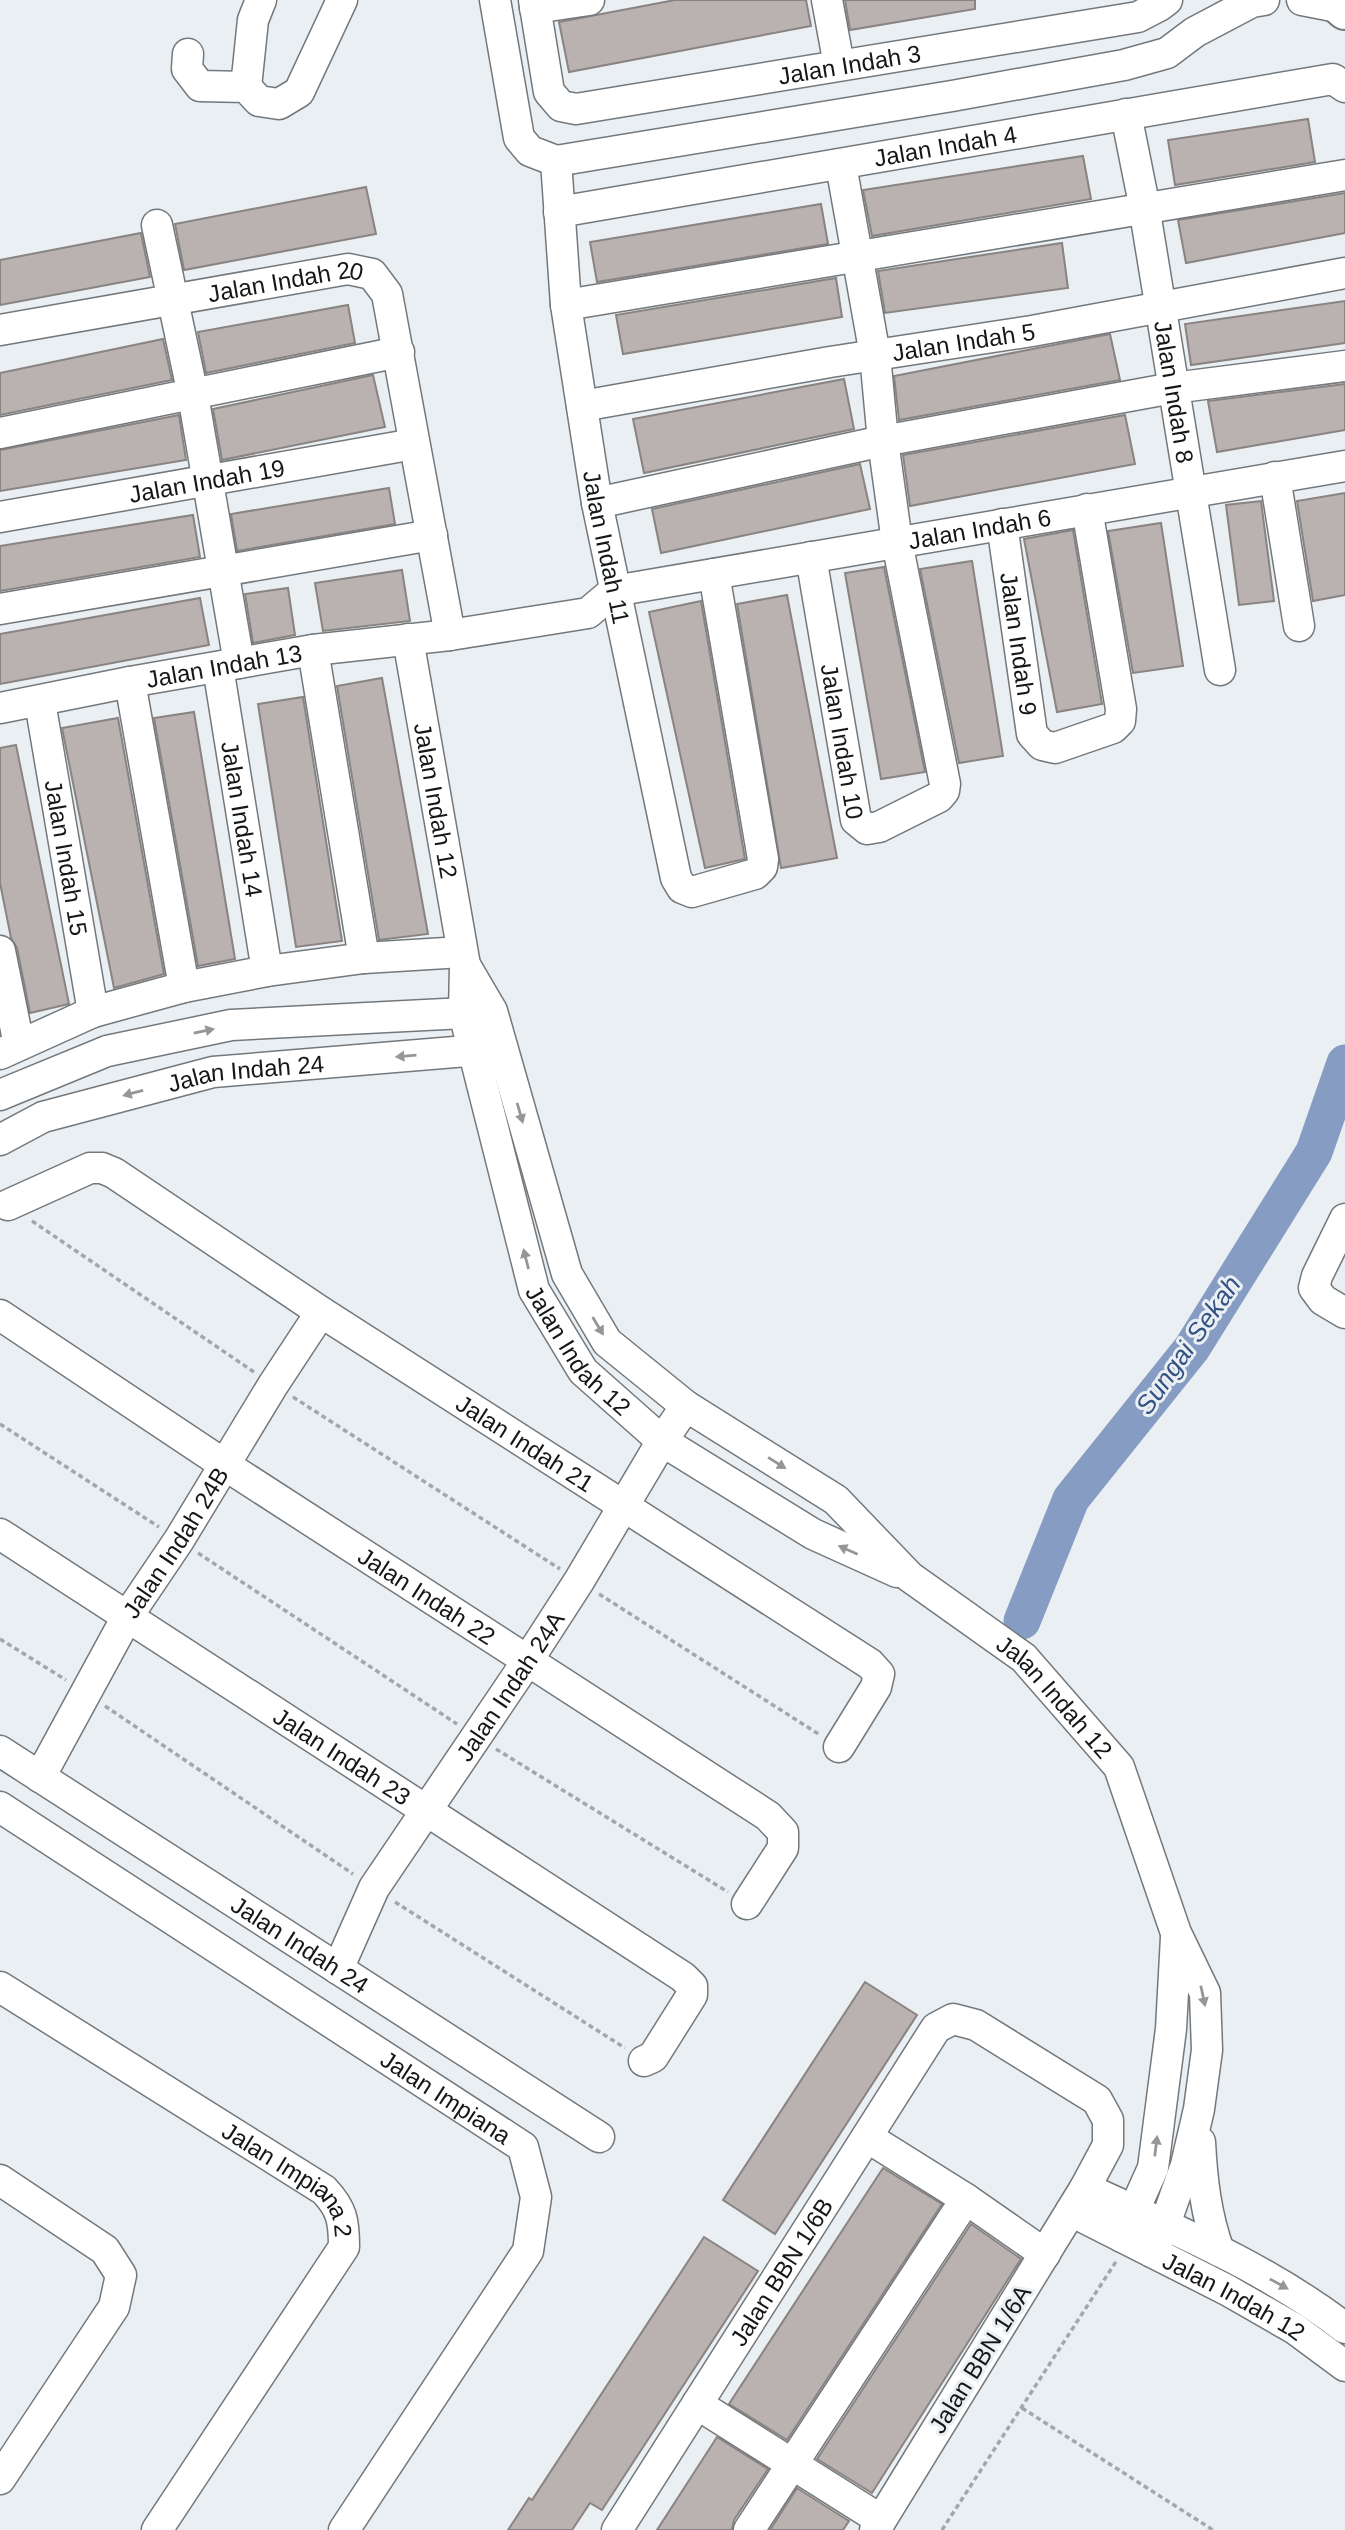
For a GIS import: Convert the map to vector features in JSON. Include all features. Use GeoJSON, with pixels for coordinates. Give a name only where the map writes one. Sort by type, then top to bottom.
{"type":"FeatureCollection","features":[{"type":"Feature","properties":{"kind":"street"},"geometry":{"type":"LineString","coordinates":[[261,0],[253,20],[246,87],[259,102],[279,104],[299,92],[342,0]]}},
{"type":"Feature","properties":{"kind":"street"},"geometry":{"type":"LineString","coordinates":[[495,0],[519,138],[530,151],[556,160],[952,96],[1124,65],[1167,53],[1195,32],[1252,2],[1264,0]]}},
{"type":"Feature","properties":{"kind":"street"},"geometry":{"type":"LineString","coordinates":[[534,4],[589,0]]}},
{"type":"Feature","properties":{"kind":"street"},"geometry":{"type":"LineString","coordinates":[[827,0],[839,65]]}},
{"type":"Feature","properties":{"kind":"street","name":"Jalan Indah 3"},"geometry":{"type":"LineString","coordinates":[[534,4],[549,92],[561,106],[576,109],[1138,17],[1167,0]]}},
{"type":"Feature","properties":{"kind":"street"},"geometry":{"type":"LineString","coordinates":[[1195,32],[1219,0]]}},
{"type":"Feature","properties":{"kind":"street"},"geometry":{"type":"LineString","coordinates":[[1301,0],[1340,6]]}},
{"type":"Feature","properties":{"kind":"street"},"geometry":{"type":"LineString","coordinates":[[946,48],[952,96]]}},
{"type":"Feature","properties":{"kind":"street"},"geometry":{"type":"LineString","coordinates":[[188,54],[187,69],[200,86],[246,87]]}},
{"type":"Feature","properties":{"kind":"street","name":"Jalan Indah 4"},"geometry":{"type":"LineString","coordinates":[[559,212],[1126,114],[1339,83]]}},
{"type":"Feature","properties":{"kind":"street","name":"Jalan Indah 8"},"geometry":{"type":"LineString","coordinates":[[1126,114],[1161,306],[1220,670]]}},
{"type":"Feature","properties":{"kind":"street","name":"Jalan Indah 11"},"geometry":{"type":"LineString","coordinates":[[556,160],[566,305],[597,503],[676,878],[682,888],[692,892],[755,874],[762,867],[764,859],[714,574]]}},
{"type":"Feature","properties":{"kind":"street"},"geometry":{"type":"LineString","coordinates":[[841,165],[875,355],[883,441],[897,542]]}},
{"type":"Feature","properties":{"kind":"street"},"geometry":{"type":"LineString","coordinates":[[566,305],[1345,175]]}},
{"type":"Feature","properties":{"kind":"street","name":"Jalan Indah 14"},"geometry":{"type":"LineString","coordinates":[[157,225],[193,395],[225,571],[228,665],[267,971]]}},
{"type":"Feature","properties":{"kind":"street","name":"Jalan Indah 20"},"geometry":{"type":"LineString","coordinates":[[0,330],[348,269],[372,274],[387,294],[450,635]]}},
{"type":"Feature","properties":{"kind":"street","name":"Jalan Indah 5"},"geometry":{"type":"LineString","coordinates":[[582,406],[875,355],[1032,331],[1345,273]]}},
{"type":"Feature","properties":{"kind":"street"},"geometry":{"type":"LineString","coordinates":[[0,433],[399,352]]}},
{"type":"Feature","properties":{"kind":"street"},"geometry":{"type":"LineString","coordinates":[[597,503],[883,441],[1173,388],[1345,366]]}},
{"type":"Feature","properties":{"kind":"street","name":"Jalan Indah 19"},"geometry":{"type":"LineString","coordinates":[[0,517],[414,444]]}},
{"type":"Feature","properties":{"kind":"street","name":"Jalan Indah 6"},"geometry":{"type":"LineString","coordinates":[[614,591],[1345,466]]}},
{"type":"Feature","properties":{"kind":"street"},"geometry":{"type":"LineString","coordinates":[[1275,477],[1299,626]]}},
{"type":"Feature","properties":{"kind":"street","name":"Jalan Indah 9"},"geometry":{"type":"LineString","coordinates":[[1002,524],[1032,734],[1042,745],[1055,748],[1113,728],[1120,721],[1121,709],[1087,509]]}},
{"type":"Feature","properties":{"kind":"street"},"geometry":{"type":"LineString","coordinates":[[0,608],[432,535]]}},
{"type":"Feature","properties":{"kind":"street","name":"Jalan Indah 10"},"geometry":{"type":"LineString","coordinates":[[811,557],[856,820],[867,828],[879,827],[939,797],[945,784],[897,542]]}},
{"type":"Feature","properties":{"kind":"street","name":"Jalan Indah 13"},"geometry":{"type":"LineString","coordinates":[[0,708],[313,650],[450,635],[588,613],[614,591]]}},
{"type":"Feature","properties":{"kind":"street","name":"Jalan Indah 12"},"geometry":{"type":"LineString","coordinates":[[408,639],[463,958],[488,1049],[567,1274],[607,1342],[686,1406],[836,1500],[910,1577],[1024,1658],[1119,1767],[1176,1933],[1205,1993],[1207,2050],[1199,2109],[1186,2165],[1165,2224]]}},
{"type":"Feature","properties":{"kind":"street"},"geometry":{"type":"LineString","coordinates":[[313,650],[364,958]]}},
{"type":"Feature","properties":{"kind":"street"},"geometry":{"type":"LineString","coordinates":[[130,682],[184,986]]}},
{"type":"Feature","properties":{"kind":"street","name":"Jalan Indah 15"},"geometry":{"type":"LineString","coordinates":[[40,702],[93,1012]]}},
{"type":"Feature","properties":{"kind":"street"},"geometry":{"type":"LineString","coordinates":[[0,951],[9,1050],[93,1012],[184,986],[364,958],[463,958]]}},
{"type":"Feature","properties":{"kind":"street","name":"Jalan Indah 24"},"geometry":{"type":"LineString","coordinates":[[0,1096],[107,1051],[231,1025],[478,1012]]}},
{"type":"Feature","properties":{"kind":"street","name":"Jalan Indah 12"},"geometry":{"type":"LineString","coordinates":[[488,1049],[534,1290],[583,1371],[662,1441],[813,1534],[910,1577]]}},
{"type":"Feature","properties":{"kind":"street","name":"Jalan Indah 24"},"geometry":{"type":"LineString","coordinates":[[0,1140],[43,1117],[213,1072],[488,1049]]}},
{"type":"Feature","properties":{"kind":"street","name":"Jalan Indah 21"},"geometry":{"type":"LineString","coordinates":[[8,1205],[90,1168],[102,1168],[114,1173],[321,1312],[870,1664],[879,1674],[876,1686],[839,1747]]}},
{"type":"Feature","properties":{"kind":"street"},"geometry":{"type":"LineString","coordinates":[[1345,1219],[1317,1276],[1314,1288],[1323,1300],[1345,1313]]}},
{"type":"Feature","properties":{"kind":"street","name":"Jalan Indah 24B"},"geometry":{"type":"LineString","coordinates":[[40,1777],[127,1617],[321,1312]]}},
{"type":"Feature","properties":{"kind":"street","name":"Jalan Indah 22"},"geometry":{"type":"LineString","coordinates":[[0,1315],[225,1465],[768,1816],[783,1832],[783,1848],[747,1904]]}},
{"type":"Feature","properties":{"kind":"street","name":"Jalan Indah 24A"},"geometry":{"type":"LineString","coordinates":[[338,1969],[374,1888],[528,1660],[686,1406]]}},
{"type":"Feature","properties":{"kind":"street","name":"Jalan Indah 23"},"geometry":{"type":"LineString","coordinates":[[0,1534],[683,1977],[692,1986],[692,1994],[653,2057],[644,2060]]}},
{"type":"Feature","properties":{"kind":"street","name":"Jalan Indah 24"},"geometry":{"type":"LineString","coordinates":[[0,1751],[599,2137]]}},
{"type":"Feature","properties":{"kind":"street","name":"Jalan Impiana"},"geometry":{"type":"LineString","coordinates":[[0,1807],[523,2147],[536,2197],[528,2251],[344,2530]]}},
{"type":"Feature","properties":{"kind":"street","name":"Jalan Indah 12"},"geometry":{"type":"LineString","coordinates":[[1134,2235],[1153,2168],[1171,2029],[1176,1933]]}},
{"type":"Feature","properties":{"kind":"street","name":"Jalan Impiana 2"},"geometry":{"type":"LineString","coordinates":[[0,1987],[324,2190],[335,2202],[344,2223],[344,2246],[157,2530]]}},
{"type":"Feature","properties":{"kind":"street","name":"Jalan BBN 1/6B"},"geometry":{"type":"LineString","coordinates":[[617,2530],[936,2028],[953,2019]]}},
{"type":"Feature","properties":{"kind":"street","name":"Jalan BBN 1/6A"},"geometry":{"type":"LineString","coordinates":[[878,2525],[1045,2254],[1108,2145],[1108,2120],[1097,2100],[976,2025],[953,2019]]}},
{"type":"Feature","properties":{"kind":"street"},"geometry":{"type":"LineString","coordinates":[[1199,2109],[1202,2185],[1209,2223],[1219,2251]]}},
{"type":"Feature","properties":{"kind":"street"},"geometry":{"type":"LineString","coordinates":[[867,2137],[966,2199],[1045,2254]]}},
{"type":"Feature","properties":{"kind":"street"},"geometry":{"type":"LineString","coordinates":[[0,2180],[105,2250],[121,2275],[114,2307],[0,2479]]}},
{"type":"Feature","properties":{"kind":"street"},"geometry":{"type":"LineString","coordinates":[[749,2530],[966,2199]]}},
{"type":"Feature","properties":{"kind":"street"},"geometry":{"type":"LineString","coordinates":[[1078,2199],[1134,2235]]}},
{"type":"Feature","properties":{"kind":"street","name":"Jalan Indah 12"},"geometry":{"type":"LineString","coordinates":[[1134,2235],[1165,2224],[1311,2302],[1345,2328]]}},
{"type":"Feature","properties":{"kind":"street","name":"Jalan Indah 12"},"geometry":{"type":"LineString","coordinates":[[1134,2235],[1295,2329],[1345,2366]]}},
{"type":"Feature","properties":{"kind":"street"},"geometry":{"type":"LineString","coordinates":[[696,2404],[792,2464],[878,2525]]}},
{"type":"Feature","properties":{"kind":"path"},"geometry":{"type":"LineString","coordinates":[[8,1205],[273,1385],[839,1747]]}},
{"type":"Feature","properties":{"kind":"path"},"geometry":{"type":"LineString","coordinates":[[0,1424],[178,1540]]}},
{"type":"Feature","properties":{"kind":"path"},"geometry":{"type":"LineString","coordinates":[[0,1639],[85,1692],[374,1888],[644,2060]]}},
{"type":"Feature","properties":{"kind":"path"},"geometry":{"type":"LineString","coordinates":[[942,2530],[1134,2235]]}},
{"type":"Feature","properties":{"kind":"path"},"geometry":{"type":"LineString","coordinates":[[1022,2408],[1213,2530]]}},
{"type":"Feature","properties":{"kind":"building"},"geometry":{"type":"Polygon","coordinates":[[[675,0],[806,0],[811,26],[569,72],[559,22],[675,0]]]}},
{"type":"Feature","properties":{"kind":"building"},"geometry":{"type":"Polygon","coordinates":[[[845,0],[975,0],[975,9],[850,30],[845,0]]]}},
{"type":"Feature","properties":{"kind":"building"},"geometry":{"type":"Polygon","coordinates":[[[1308,119],[1315,162],[1175,185],[1168,140],[1308,119]]]}},
{"type":"Feature","properties":{"kind":"building"},"geometry":{"type":"Polygon","coordinates":[[[1083,156],[1091,199],[872,236],[863,190],[1083,156]]]}},
{"type":"Feature","properties":{"kind":"building"},"geometry":{"type":"Polygon","coordinates":[[[366,187],[376,234],[184,270],[175,224],[366,187]]]}},
{"type":"Feature","properties":{"kind":"building"},"geometry":{"type":"Polygon","coordinates":[[[1345,193],[1345,233],[1186,263],[1178,220],[1345,193]]]}},
{"type":"Feature","properties":{"kind":"building"},"geometry":{"type":"Polygon","coordinates":[[[821,204],[828,244],[597,282],[590,242],[821,204]]]}},
{"type":"Feature","properties":{"kind":"building"},"geometry":{"type":"Polygon","coordinates":[[[141,233],[150,277],[0,305],[0,260],[141,233]]]}},
{"type":"Feature","properties":{"kind":"building"},"geometry":{"type":"Polygon","coordinates":[[[1062,243],[1068,288],[885,313],[878,271],[1062,243]]]}},
{"type":"Feature","properties":{"kind":"building"},"geometry":{"type":"Polygon","coordinates":[[[836,278],[842,317],[623,354],[616,315],[836,278]]]}},
{"type":"Feature","properties":{"kind":"building"},"geometry":{"type":"Polygon","coordinates":[[[1345,301],[1345,343],[1191,365],[1185,324],[1345,301]]]}},
{"type":"Feature","properties":{"kind":"building"},"geometry":{"type":"Polygon","coordinates":[[[348,305],[355,343],[206,373],[198,332],[348,305]]]}},
{"type":"Feature","properties":{"kind":"building"},"geometry":{"type":"Polygon","coordinates":[[[1110,334],[1120,380],[899,420],[894,376],[1110,334]]]}},
{"type":"Feature","properties":{"kind":"building"},"geometry":{"type":"Polygon","coordinates":[[[163,339],[172,380],[0,415],[0,373],[163,339]]]}},
{"type":"Feature","properties":{"kind":"building"},"geometry":{"type":"Polygon","coordinates":[[[373,375],[385,427],[222,460],[213,409],[373,375]]]}},
{"type":"Feature","properties":{"kind":"building"},"geometry":{"type":"Polygon","coordinates":[[[844,379],[854,429],[644,473],[633,419],[844,379]]]}},
{"type":"Feature","properties":{"kind":"building"},"geometry":{"type":"Polygon","coordinates":[[[1345,384],[1345,430],[1217,452],[1208,401],[1345,384]]]}},
{"type":"Feature","properties":{"kind":"building"},"geometry":{"type":"Polygon","coordinates":[[[179,415],[186,460],[0,491],[0,450],[179,415]]]}},
{"type":"Feature","properties":{"kind":"building"},"geometry":{"type":"Polygon","coordinates":[[[1125,415],[1135,464],[910,506],[903,455],[1125,415]]]}},
{"type":"Feature","properties":{"kind":"building"},"geometry":{"type":"Polygon","coordinates":[[[860,464],[870,509],[661,553],[652,509],[860,464]]]}},
{"type":"Feature","properties":{"kind":"building"},"geometry":{"type":"Polygon","coordinates":[[[389,488],[395,524],[237,551],[231,514],[389,488]]]}},
{"type":"Feature","properties":{"kind":"building"},"geometry":{"type":"Polygon","coordinates":[[[1345,493],[1345,595],[1313,601],[1297,501],[1345,493]]]}},
{"type":"Feature","properties":{"kind":"building"},"geometry":{"type":"Polygon","coordinates":[[[1261,501],[1274,601],[1239,605],[1226,505],[1261,501]]]}},
{"type":"Feature","properties":{"kind":"building"},"geometry":{"type":"Polygon","coordinates":[[[193,515],[200,557],[0,591],[0,546],[193,515]]]}},
{"type":"Feature","properties":{"kind":"building"},"geometry":{"type":"Polygon","coordinates":[[[1161,523],[1183,666],[1133,673],[1108,531],[1161,523]]]}},
{"type":"Feature","properties":{"kind":"building"},"geometry":{"type":"Polygon","coordinates":[[[1073,530],[1102,704],[1057,712],[1024,539],[1073,530]]]}},
{"type":"Feature","properties":{"kind":"building"},"geometry":{"type":"Polygon","coordinates":[[[972,561],[1003,756],[959,763],[920,569],[972,561]]]}},
{"type":"Feature","properties":{"kind":"building"},"geometry":{"type":"Polygon","coordinates":[[[884,567],[925,772],[881,779],[845,573],[884,567]]]}},
{"type":"Feature","properties":{"kind":"building"},"geometry":{"type":"Polygon","coordinates":[[[402,570],[410,621],[323,631],[315,583],[402,570]]]}},
{"type":"Feature","properties":{"kind":"building"},"geometry":{"type":"Polygon","coordinates":[[[288,588],[295,635],[253,643],[245,594],[288,588]]]}},
{"type":"Feature","properties":{"kind":"building"},"geometry":{"type":"Polygon","coordinates":[[[787,595],[837,858],[781,868],[737,604],[787,595]]]}},
{"type":"Feature","properties":{"kind":"building"},"geometry":{"type":"Polygon","coordinates":[[[200,598],[209,645],[0,684],[0,634],[200,598]]]}},
{"type":"Feature","properties":{"kind":"building"},"geometry":{"type":"Polygon","coordinates":[[[701,601],[745,859],[705,868],[649,612],[701,601]]]}},
{"type":"Feature","properties":{"kind":"building"},"geometry":{"type":"Polygon","coordinates":[[[382,678],[428,934],[379,940],[337,686],[382,678]]]}},
{"type":"Feature","properties":{"kind":"building"},"geometry":{"type":"Polygon","coordinates":[[[303,697],[342,941],[296,947],[258,704],[303,697]]]}},
{"type":"Feature","properties":{"kind":"building"},"geometry":{"type":"Polygon","coordinates":[[[194,712],[235,959],[198,966],[154,718],[194,712]]]}},
{"type":"Feature","properties":{"kind":"building"},"geometry":{"type":"Polygon","coordinates":[[[118,718],[164,974],[114,988],[62,728],[118,718]]]}},
{"type":"Feature","properties":{"kind":"building"},"geometry":{"type":"Polygon","coordinates":[[[16,745],[69,1004],[30,1013],[0,883],[0,748],[16,745]]]}},
{"type":"Feature","properties":{"kind":"building"},"geometry":{"type":"Polygon","coordinates":[[[865,1982],[917,2015],[775,2234],[723,2200],[865,1982]]]}},
{"type":"Feature","properties":{"kind":"building"},"geometry":{"type":"Polygon","coordinates":[[[883,2168],[942,2204],[787,2440],[729,2404],[883,2168]]]}},
{"type":"Feature","properties":{"kind":"building"},"geometry":{"type":"Polygon","coordinates":[[[971,2224],[1021,2259],[872,2493],[817,2459],[971,2224]]]}},
{"type":"Feature","properties":{"kind":"building"},"geometry":{"type":"Polygon","coordinates":[[[704,2237],[758,2271],[602,2510],[590,2503],[572,2530],[508,2530],[529,2498],[532,2500],[704,2237]]]}},
{"type":"Feature","properties":{"kind":"building"},"geometry":{"type":"Polygon","coordinates":[[[717,2437],[768,2469],[734,2520],[732,2530],[657,2530],[717,2437]]]}},
{"type":"Feature","properties":{"kind":"building"},"geometry":{"type":"Polygon","coordinates":[[[797,2488],[849,2521],[843,2530],[770,2530],[797,2488]]]}},
{"type":"Feature","properties":{"kind":"waterway","name":"Sungai Sekah"},"geometry":{"type":"LineString","coordinates":[[1022,1621],[1071,1499],[1192,1348],[1314,1152],[1345,1063]]}}]}
